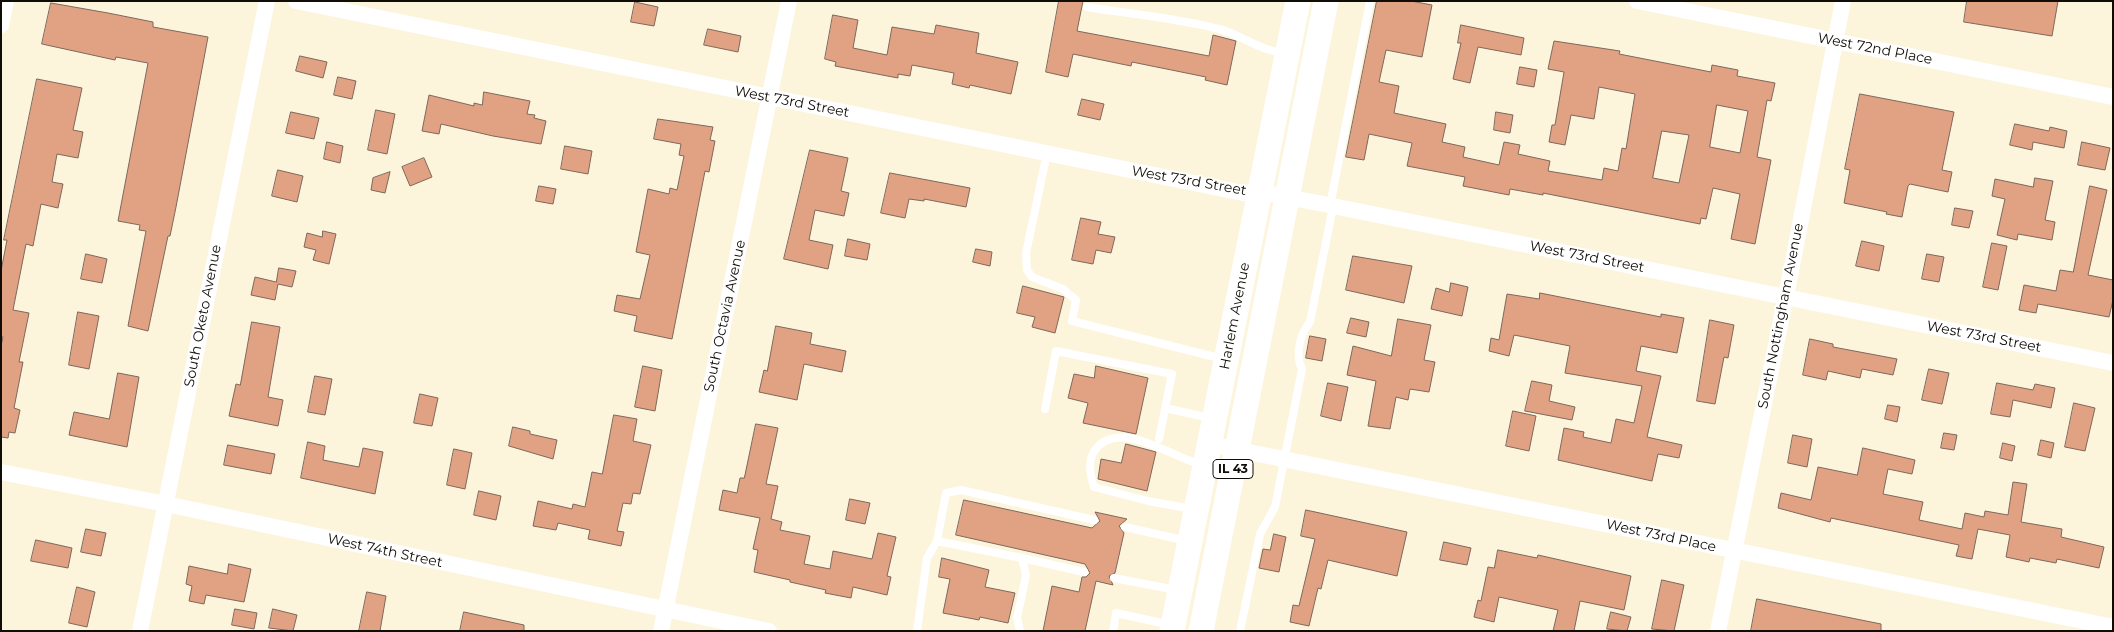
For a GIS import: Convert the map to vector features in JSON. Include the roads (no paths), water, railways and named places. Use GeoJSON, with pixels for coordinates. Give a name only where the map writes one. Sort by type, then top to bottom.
{"type":"FeatureCollection","features":[{"type":"Feature","properties":{"kind":"main road","name":"Harlem Avenue"},"geometry":{"type":"LineString","coordinates":[[1172,628],[1298,1]]}},
{"type":"Feature","properties":{"kind":"main road","name":"Harlem Avenue"},"geometry":{"type":"LineString","coordinates":[[1201,631],[1326,1]]}},
{"type":"Feature","properties":{"kind":"street"},"geometry":{"type":"LineString","coordinates":[[1,25],[6,1]]}},
{"type":"Feature","properties":{"kind":"street","name":"South Oketo Avenue"},"geometry":{"type":"LineString","coordinates":[[140,631],[266,1]]}},
{"type":"Feature","properties":{"kind":"street","name":"West 73rd Street"},"geometry":{"type":"LineString","coordinates":[[296,1],[1243,193],[1260,192],[2113,363]]}},
{"type":"Feature","properties":{"kind":"street","name":"South Octavia Avenue"},"geometry":{"type":"LineString","coordinates":[[661,631],[789,1]]}},
{"type":"Feature","properties":{"kind":"street","name":"West 72nd Place"},"geometry":{"type":"LineString","coordinates":[[1637,1],[2113,97]]}},
{"type":"Feature","properties":{"kind":"street","name":"South Nottingham Avenue"},"geometry":{"type":"LineString","coordinates":[[1718,631],[1786,297],[1842,1]]}},
{"type":"Feature","properties":{"kind":"street","name":"West 73rd Place"},"geometry":{"type":"LineString","coordinates":[[1207,455],[1237,449],[2113,627]]}},
{"type":"Feature","properties":{"kind":"street","name":"West 74th Street"},"geometry":{"type":"LineString","coordinates":[[1,472],[166,504],[769,631]]}},
{"type":"Feature","properties":{"kind":"lane"},"geometry":{"type":"LineString","coordinates":[[1240,631],[1260,534],[1275,506],[1302,369],[1297,360],[1304,330],[1310,322],[1332,212],[1330,206],[1370,1]]}},
{"type":"Feature","properties":{"kind":"lane"},"geometry":{"type":"LineString","coordinates":[[1086,7],[1219,29],[1245,37],[1272,52],[1288,52]]}},
{"type":"Feature","properties":{"kind":"lane"},"geometry":{"type":"LineString","coordinates":[[1047,153],[1026,253],[1027,270],[1032,277],[1063,290],[1076,300],[1072,321],[1226,359]]}},
{"type":"Feature","properties":{"kind":"lane"},"geometry":{"type":"LineString","coordinates":[[1045,409],[1056,351],[1172,374],[1159,439]]}},
{"type":"Feature","properties":{"kind":"lane"},"geometry":{"type":"LineString","coordinates":[[1165,408],[1214,419]]}},
{"type":"Feature","properties":{"kind":"lane"},"geometry":{"type":"LineString","coordinates":[[1196,509],[1148,502],[1094,487],[1089,471],[1093,453],[1100,443],[1118,436],[1149,442],[1189,462],[1207,455]]}},
{"type":"Feature","properties":{"kind":"lane"},"geometry":{"type":"LineString","coordinates":[[917,631],[927,558],[937,541],[946,493],[961,490],[1094,520]]}},
{"type":"Feature","properties":{"kind":"lane"},"geometry":{"type":"LineString","coordinates":[[1125,527],[1190,541]]}},
{"type":"Feature","properties":{"kind":"lane"},"geometry":{"type":"LineString","coordinates":[[937,541],[1084,572]]}},
{"type":"Feature","properties":{"kind":"lane"},"geometry":{"type":"LineString","coordinates":[[1020,631],[1017,618],[1026,575],[1022,558]]}},
{"type":"Feature","properties":{"kind":"lane"},"geometry":{"type":"LineString","coordinates":[[1114,578],[1180,590]]}},
{"type":"Feature","properties":{"kind":"lane"},"geometry":{"type":"LineString","coordinates":[[1113,631],[1116,614],[1172,628]]}}]}
